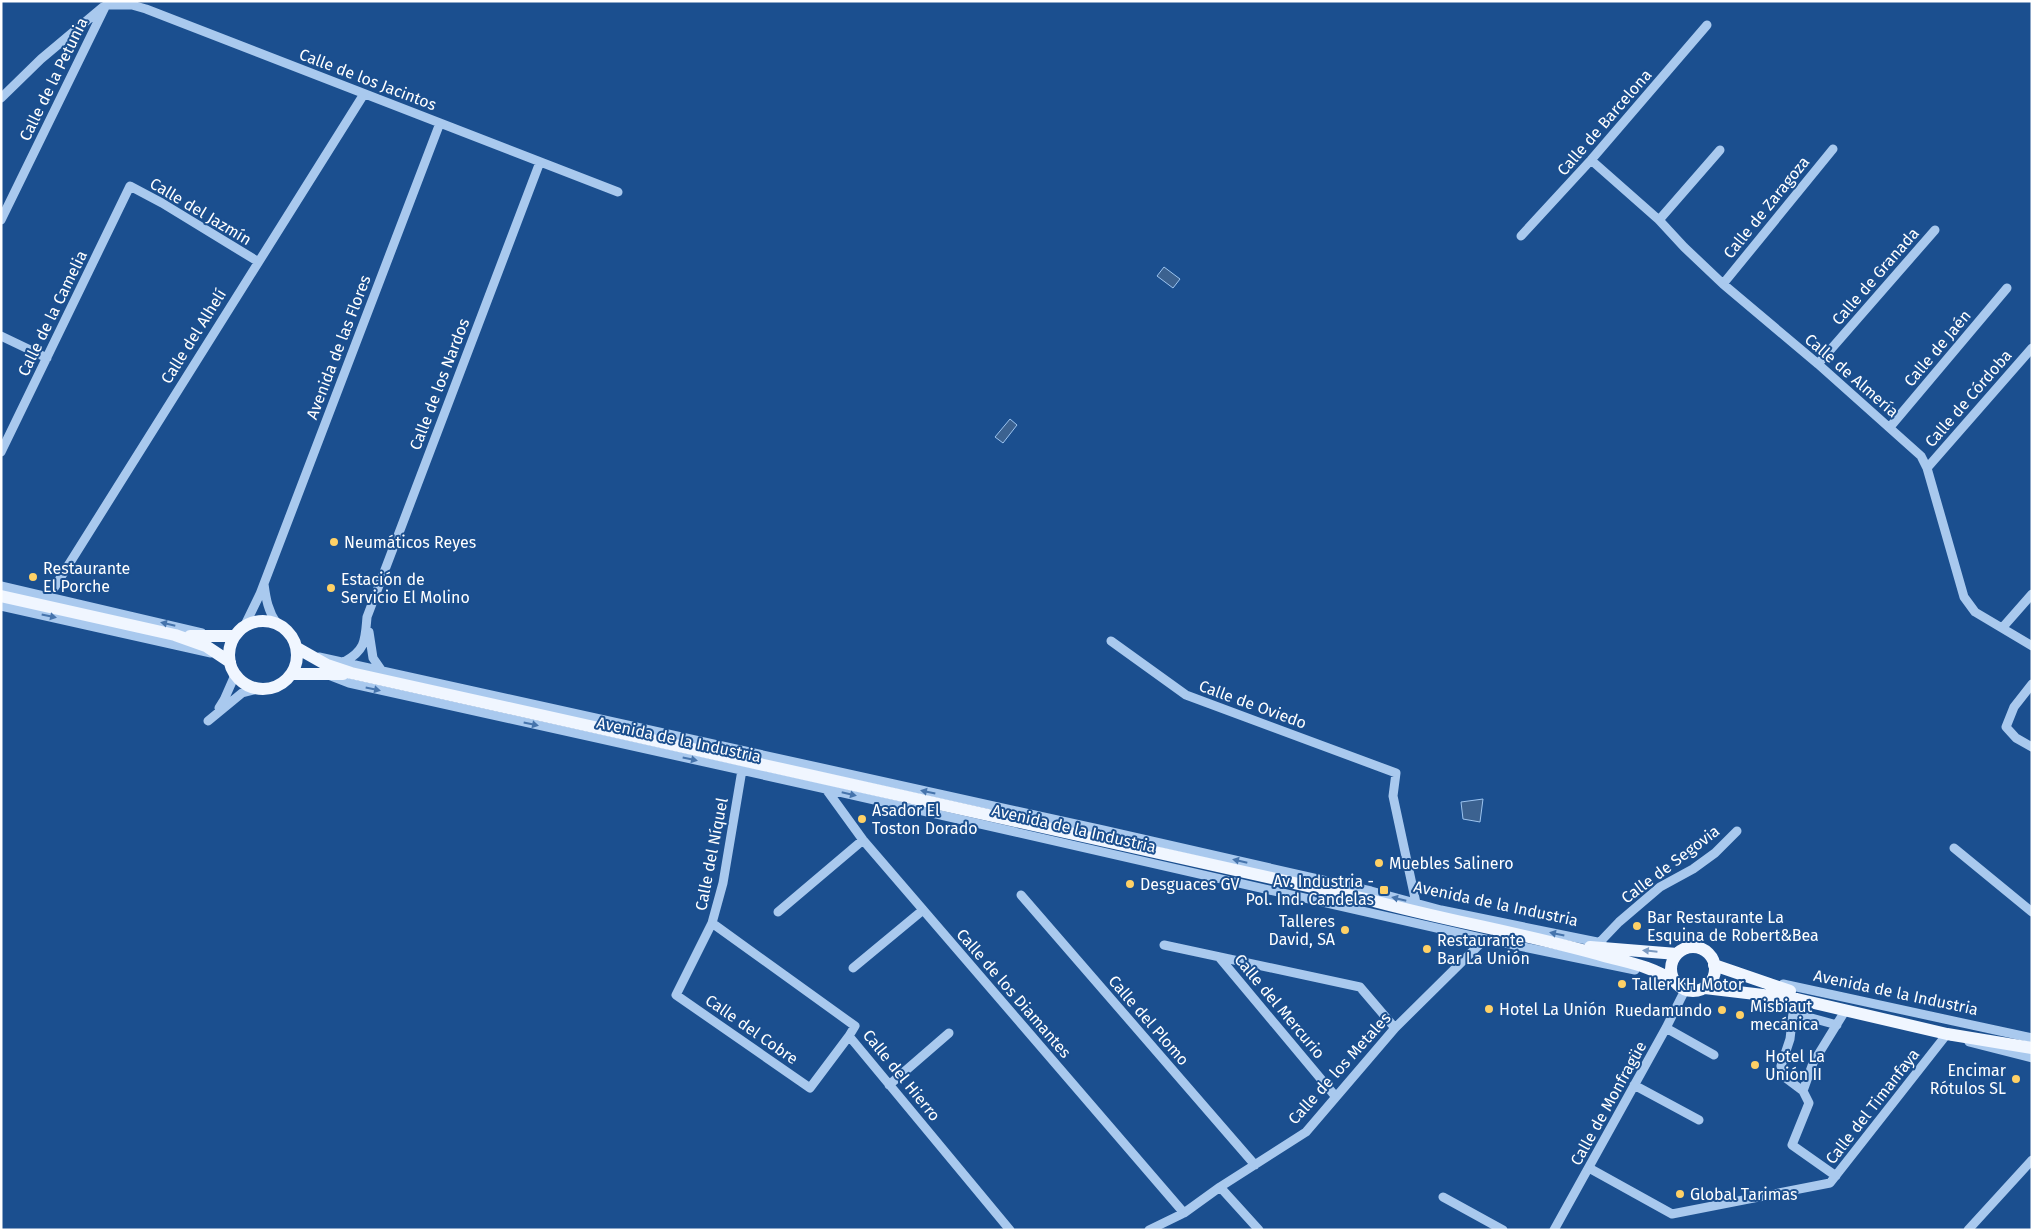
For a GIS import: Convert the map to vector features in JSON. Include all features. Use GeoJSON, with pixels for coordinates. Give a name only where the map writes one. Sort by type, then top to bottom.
{"type":"FeatureCollection","features":[{"type":"Feature","properties":{"kind":"main road"},"geometry":{"type":"LineString","coordinates":[[1,596],[175,635],[206,646],[226,659],[235,674],[245,684],[257,689],[271,689],[283,683],[292,674],[297,661],[297,648],[292,635],[282,626],[270,621],[256,621],[244,627],[234,636],[226,659]]}},
{"type":"Feature","properties":{"kind":"main road"},"geometry":{"type":"LineString","coordinates":[[175,635],[234,636]]}},
{"type":"Feature","properties":{"kind":"main road","name":"Avenida de la Industria"},"geometry":{"type":"LineString","coordinates":[[297,648],[327,665],[351,673],[1573,946],[1649,968],[1663,973],[1672,980]]}},
{"type":"Feature","properties":{"kind":"main road","name":"Avenida de la Industria"},"geometry":{"type":"LineString","coordinates":[[292,674],[351,673]]}},
{"type":"Feature","properties":{"kind":"main road","name":"Avenida de la Industria"},"geometry":{"type":"LineString","coordinates":[[1573,946],[1622,948],[1677,954]]}},
{"type":"Feature","properties":{"kind":"main road"},"geometry":{"type":"LineString","coordinates":[[1688,948],[1697,948],[1705,951],[1711,957],[1714,965],[1714,974],[1705,988],[1697,991],[1685,990],[1672,980],[1671,965],[1677,954],[1688,948]]}},
{"type":"Feature","properties":{"kind":"main road","name":"Avenida de la Industria"},"geometry":{"type":"LineString","coordinates":[[1714,965],[1775,987],[1980,1034],[2017,1045]]}},
{"type":"Feature","properties":{"kind":"main road","name":"Avenida de la Industria"},"geometry":{"type":"LineString","coordinates":[[1705,988],[1787,997],[1947,1034],[2032,1048]]}},
{"type":"Feature","properties":{"kind":"street","name":"Calle de los Jacintos"},"geometry":{"type":"LineString","coordinates":[[106,5],[132,5],[146,10],[618,192]]}},
{"type":"Feature","properties":{"kind":"street"},"geometry":{"type":"LineString","coordinates":[[1,98],[41,58],[106,5]]}},
{"type":"Feature","properties":{"kind":"street","name":"Calle de la Petunia"},"geometry":{"type":"LineString","coordinates":[[1,220],[106,5]]}},
{"type":"Feature","properties":{"kind":"street","name":"Calle de Barcelona"},"geometry":{"type":"LineString","coordinates":[[1521,236],[1591,160],[1707,25]]}},
{"type":"Feature","properties":{"kind":"street","name":"Calle del Alhelí"},"geometry":{"type":"LineString","coordinates":[[49,596],[257,261],[364,94]]}},
{"type":"Feature","properties":{"kind":"street","name":"Avenida de las Flores"},"geometry":{"type":"LineString","coordinates":[[244,627],[260,594],[440,123]]}},
{"type":"Feature","properties":{"kind":"street","name":"Calle de Zaragoza"},"geometry":{"type":"LineString","coordinates":[[1723,284],[1833,148]]}},
{"type":"Feature","properties":{"kind":"street"},"geometry":{"type":"LineString","coordinates":[[1659,220],[1720,150]]}},
{"type":"Feature","properties":{"kind":"street","name":"Calle de Almería"},"geometry":{"type":"LineString","coordinates":[[1591,160],[1659,220],[1723,284],[1818,364],[1921,456],[1927,468],[1964,596],[1975,612],[2032,646]]}},
{"type":"Feature","properties":{"kind":"street","name":"Calle de los Nardos"},"geometry":{"type":"LineString","coordinates":[[344,662],[357,655],[362,648],[365,640],[367,617],[540,162]]}},
{"type":"Feature","properties":{"kind":"street","name":"Calle del Jazmín"},"geometry":{"type":"LineString","coordinates":[[130,186],[162,203],[257,261]]}},
{"type":"Feature","properties":{"kind":"street","name":"Calle de la Camelia"},"geometry":{"type":"LineString","coordinates":[[1,452],[130,186]]}},
{"type":"Feature","properties":{"kind":"street","name":"Calle de Granada"},"geometry":{"type":"LineString","coordinates":[[1818,364],[1936,230]]}},
{"type":"Feature","properties":{"kind":"street","name":"Calle de Jaén"},"geometry":{"type":"LineString","coordinates":[[1890,428],[2007,288]]}},
{"type":"Feature","properties":{"kind":"street"},"geometry":{"type":"LineString","coordinates":[[1,336],[47,358]]}},
{"type":"Feature","properties":{"kind":"street","name":"Calle de Córdoba"},"geometry":{"type":"LineString","coordinates":[[1927,468],[2032,348]]}},
{"type":"Feature","properties":{"kind":"street"},"geometry":{"type":"LineString","coordinates":[[264,581],[270,615],[277,624]]}},
{"type":"Feature","properties":{"kind":"street"},"geometry":{"type":"LineString","coordinates":[[1,586],[215,636]]}},
{"type":"Feature","properties":{"kind":"street"},"geometry":{"type":"LineString","coordinates":[[2003,628],[2032,594]]}},
{"type":"Feature","properties":{"kind":"street"},"geometry":{"type":"LineString","coordinates":[[1,606],[174,644],[226,659]]}},
{"type":"Feature","properties":{"kind":"street","name":"Calle de los Nardos"},"geometry":{"type":"LineString","coordinates":[[367,617],[373,658],[382,671]]}},
{"type":"Feature","properties":{"kind":"street","name":"Calle de Oviedo"},"geometry":{"type":"LineString","coordinates":[[1111,641],[1186,695],[1396,773],[1393,796],[1416,903]]}},
{"type":"Feature","properties":{"kind":"street","name":"Avenida de la Industria"},"geometry":{"type":"LineString","coordinates":[[309,655],[1112,832],[1416,903],[1622,948]]}},
{"type":"Feature","properties":{"kind":"street"},"geometry":{"type":"LineString","coordinates":[[235,674],[224,700],[208,721],[242,693],[257,689]]}},
{"type":"Feature","properties":{"kind":"street","name":"Avenida de la Industria"},"geometry":{"type":"LineString","coordinates":[[326,674],[349,683],[1672,980]]}},
{"type":"Feature","properties":{"kind":"street"},"geometry":{"type":"LineString","coordinates":[[2032,684],[2014,707],[2006,727],[2016,738],[2032,747]]}},
{"type":"Feature","properties":{"kind":"street","name":"Calle del Níquel"},"geometry":{"type":"LineString","coordinates":[[676,995],[712,923],[723,883],[742,770]]}},
{"type":"Feature","properties":{"kind":"street","name":"Calle de los Diamantes"},"geometry":{"type":"LineString","coordinates":[[826,789],[864,840],[923,910],[1184,1213]]}},
{"type":"Feature","properties":{"kind":"street","name":"Calle de Segovia"},"geometry":{"type":"LineString","coordinates":[[1599,943],[1619,922],[1660,887],[1693,869],[1715,853],[1737,831]]}},
{"type":"Feature","properties":{"kind":"street"},"geometry":{"type":"LineString","coordinates":[[778,912],[864,840]]}},
{"type":"Feature","properties":{"kind":"street"},"geometry":{"type":"LineString","coordinates":[[1954,848],[2032,912]]}},
{"type":"Feature","properties":{"kind":"street","name":"Calle del Plomo"},"geometry":{"type":"LineString","coordinates":[[1021,895],[1254,1165]]}},
{"type":"Feature","properties":{"kind":"street"},"geometry":{"type":"LineString","coordinates":[[853,968],[923,910]]}},
{"type":"Feature","properties":{"kind":"street","name":"Calle del Hierro"},"geometry":{"type":"LineString","coordinates":[[712,923],[855,1026],[849,1036],[1010,1230]]}},
{"type":"Feature","properties":{"kind":"street","name":"Calle de los Metales"},"geometry":{"type":"LineString","coordinates":[[1149,1230],[1184,1213],[1220,1187],[1306,1132],[1395,1028],[1485,938]]}},
{"type":"Feature","properties":{"kind":"street"},"geometry":{"type":"LineString","coordinates":[[1164,944],[1360,987],[1395,1028]]}},
{"type":"Feature","properties":{"kind":"street","name":"Calle del Mercurio"},"geometry":{"type":"LineString","coordinates":[[1219,956],[1336,1097]]}},
{"type":"Feature","properties":{"kind":"street","name":"Avenida de la Industria"},"geometry":{"type":"LineString","coordinates":[[1752,979],[1774,982],[2032,1038]]}},
{"type":"Feature","properties":{"kind":"street","name":"Calle de Monfragüe"},"geometry":{"type":"LineString","coordinates":[[1554,1230],[1590,1168],[1685,990]]}},
{"type":"Feature","properties":{"kind":"street","name":"Calle del Cobre"},"geometry":{"type":"LineString","coordinates":[[676,995],[810,1088],[849,1036]]}},
{"type":"Feature","properties":{"kind":"street"},"geometry":{"type":"LineString","coordinates":[[1787,997],[1793,1013],[1790,1039],[1782,1066],[1787,1078],[1803,1091]]}},
{"type":"Feature","properties":{"kind":"street","name":"Avenida de la Industria"},"geometry":{"type":"LineString","coordinates":[[1836,1176],[1792,1144],[1809,1103],[1803,1091],[1813,1064],[1845,1010]]}},
{"type":"Feature","properties":{"kind":"street"},"geometry":{"type":"LineString","coordinates":[[1793,1013],[1837,1024]]}},
{"type":"Feature","properties":{"kind":"street"},"geometry":{"type":"LineString","coordinates":[[1666,1028],[1714,1055]]}},
{"type":"Feature","properties":{"kind":"street"},"geometry":{"type":"LineString","coordinates":[[889,1085],[949,1032]]}},
{"type":"Feature","properties":{"kind":"street","name":"Avenida de la Industria"},"geometry":{"type":"LineString","coordinates":[[1947,1034],[1978,1045],[2032,1058]]}},
{"type":"Feature","properties":{"kind":"street","name":"Calle del Timanfaya"},"geometry":{"type":"LineString","coordinates":[[1590,1168],[1672,1214],[1830,1183],[1947,1034]]}},
{"type":"Feature","properties":{"kind":"street"},"geometry":{"type":"LineString","coordinates":[[1634,1085],[1699,1120]]}},
{"type":"Feature","properties":{"kind":"street"},"geometry":{"type":"LineString","coordinates":[[1968,1230],[2032,1160]]}},
{"type":"Feature","properties":{"kind":"street"},"geometry":{"type":"LineString","coordinates":[[1220,1187],[1258,1230]]}},
{"type":"Feature","properties":{"kind":"street"},"geometry":{"type":"LineString","coordinates":[[1443,1197],[1503,1230]]}},
{"type":"Feature","properties":{"kind":"water"},"geometry":{"type":"Polygon","coordinates":[[[1164,267],[1180,279],[1173,288],[1157,276],[1164,267]]]}},
{"type":"Feature","properties":{"kind":"water"},"geometry":{"type":"Polygon","coordinates":[[[1010,419],[1017,425],[1003,443],[995,437],[1010,419]]]}},
{"type":"Feature","properties":{"kind":"water"},"geometry":{"type":"Polygon","coordinates":[[[1483,799],[1480,822],[1463,819],[1461,802],[1483,799]]]}},
{"type":"Feature","properties":{"kind":"place","name":"Neumáticos Reyes"},"geometry":{"type":"Point","coordinates":[334,542]}},
{"type":"Feature","properties":{"kind":"place","name":"Restaurante El Porche"},"geometry":{"type":"Point","coordinates":[33,577]}},
{"type":"Feature","properties":{"kind":"place","name":"Estación de Servicio El Molino"},"geometry":{"type":"Point","coordinates":[331,588]}},
{"type":"Feature","properties":{"kind":"place","name":"Asador El Toston Dorado"},"geometry":{"type":"Point","coordinates":[862,819]}},
{"type":"Feature","properties":{"kind":"place","name":"Muebles Salinero"},"geometry":{"type":"Point","coordinates":[1379,863]}},
{"type":"Feature","properties":{"kind":"place","name":"Desguaces GV"},"geometry":{"type":"Point","coordinates":[1130,884]}},
{"type":"Feature","properties":{"kind":"place","name":"Av. Industria - Pol. Ind. Candelas"},"geometry":{"type":"Point","coordinates":[1384,890]}},
{"type":"Feature","properties":{"kind":"place","name":"Bar Restaurante La Esquina de Robert&Bea"},"geometry":{"type":"Point","coordinates":[1637,926]}},
{"type":"Feature","properties":{"kind":"place","name":"Talleres David, SA"},"geometry":{"type":"Point","coordinates":[1345,930]}},
{"type":"Feature","properties":{"kind":"place","name":"Restaurante Bar La Unión"},"geometry":{"type":"Point","coordinates":[1427,949]}},
{"type":"Feature","properties":{"kind":"place","name":"Taller KH Motor"},"geometry":{"type":"Point","coordinates":[1622,984]}},
{"type":"Feature","properties":{"kind":"place","name":"Hotel La Unión"},"geometry":{"type":"Point","coordinates":[1489,1009]}},
{"type":"Feature","properties":{"kind":"place","name":"Ruedamundo"},"geometry":{"type":"Point","coordinates":[1722,1010]}},
{"type":"Feature","properties":{"kind":"place","name":"Misbiaut mecánica"},"geometry":{"type":"Point","coordinates":[1740,1015]}},
{"type":"Feature","properties":{"kind":"place","name":"Hotel La Unión II"},"geometry":{"type":"Point","coordinates":[1755,1065]}},
{"type":"Feature","properties":{"kind":"place","name":"Encimar Rótulos SL"},"geometry":{"type":"Point","coordinates":[2016,1079]}},
{"type":"Feature","properties":{"kind":"place","name":"Global Tarimas"},"geometry":{"type":"Point","coordinates":[1680,1194]}}]}
